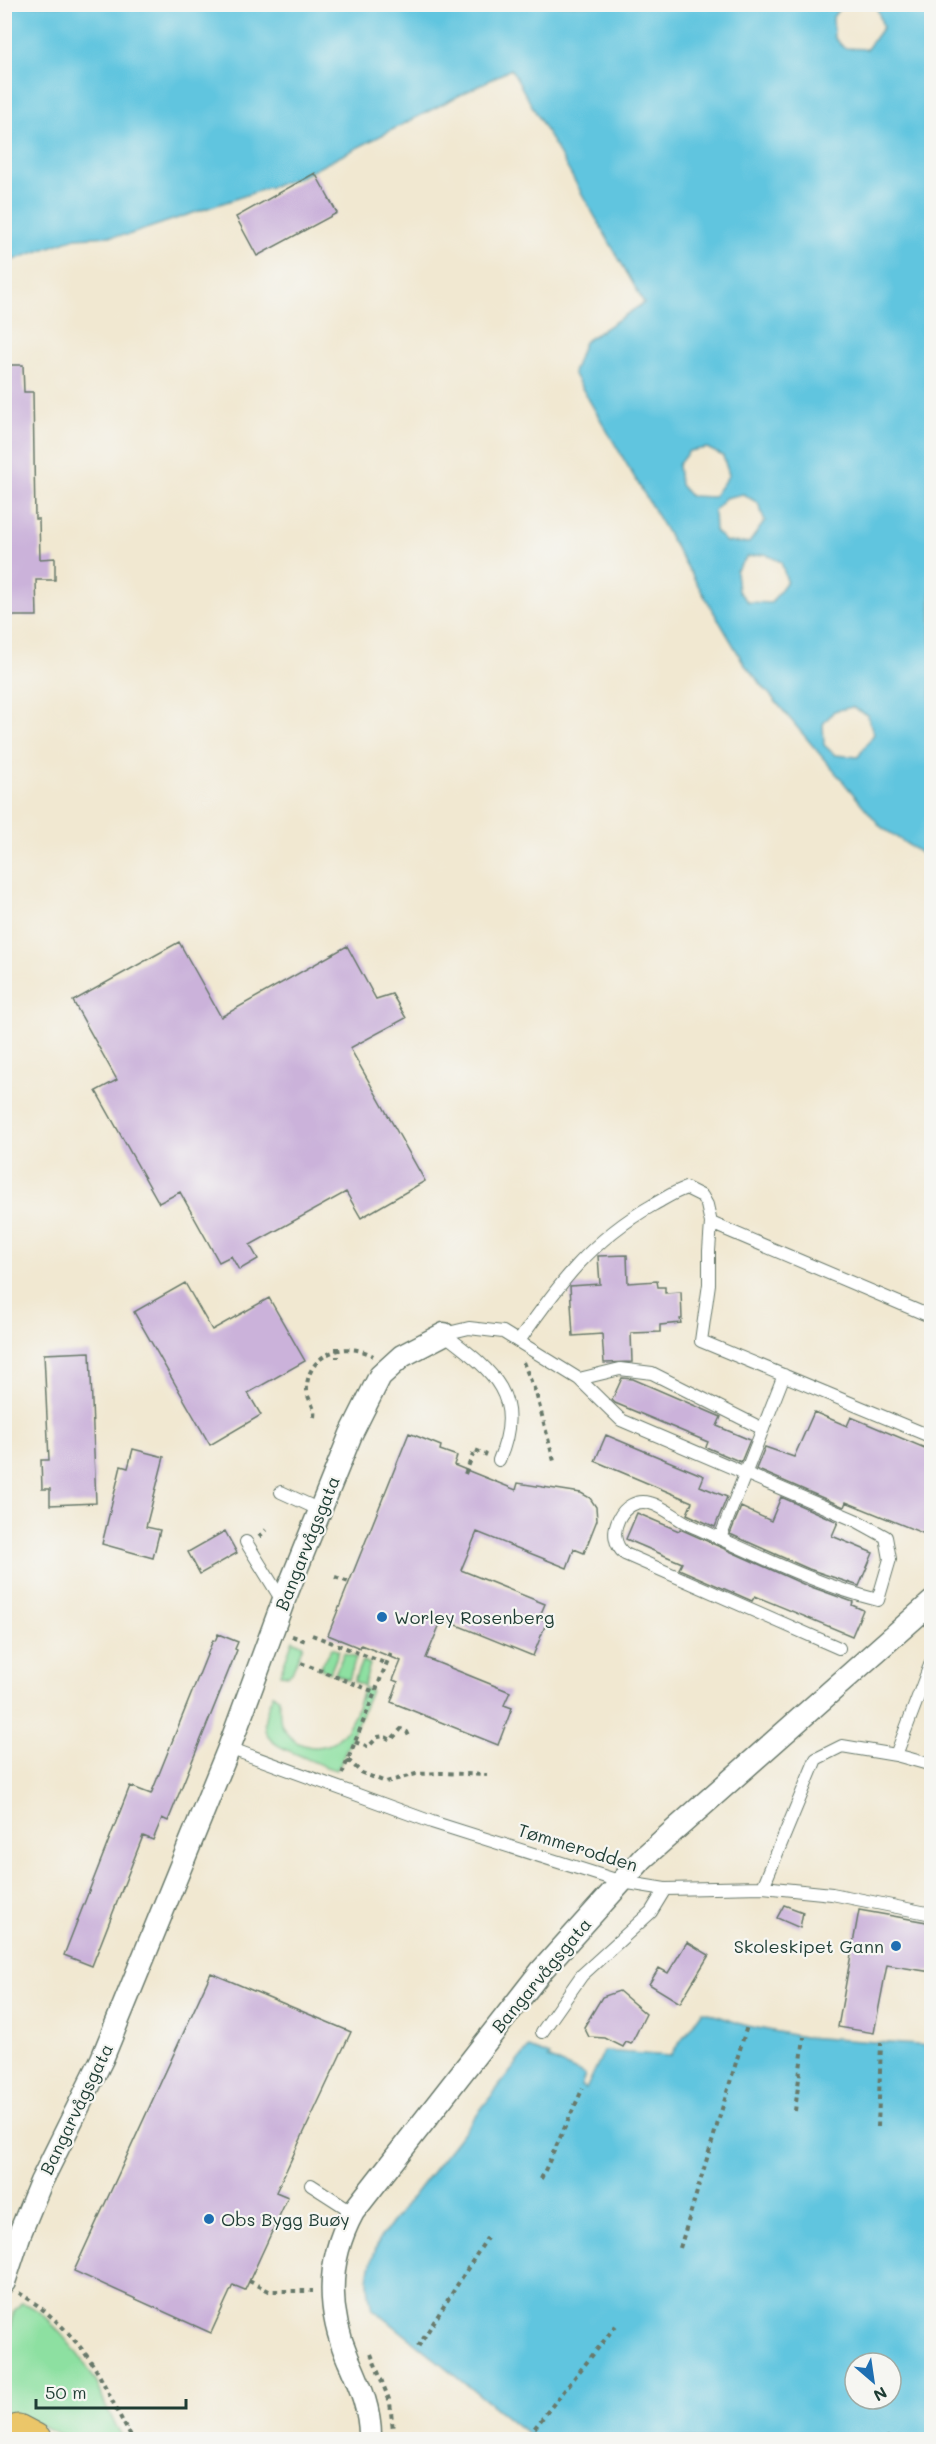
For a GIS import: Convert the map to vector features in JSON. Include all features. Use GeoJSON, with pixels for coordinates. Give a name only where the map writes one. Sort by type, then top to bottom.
{"type":"FeatureCollection","features":[{"type":"Feature","properties":{"kind":"street","name":"Bangarvågsgata"},"geometry":{"type":"LineString","coordinates":[[10,2287],[20,2233],[42,2181],[102,2059],[228,1748],[283,1602],[346,1446],[380,1376],[402,1356],[444,1334]]}},
{"type":"Feature","properties":{"kind":"street","name":"Bangarvågsgata"},"geometry":{"type":"LineString","coordinates":[[370,2439],[368,2409],[336,2326],[331,2291],[338,2246],[353,2212],[542,1970],[656,1844],[932,1602]]}},
{"type":"Feature","properties":{"kind":"lane"},"geometry":{"type":"LineString","coordinates":[[514,1338],[563,1279],[605,1238],[637,1214],[686,1188],[702,1196],[707,1205],[711,1223],[708,1294],[701,1341],[932,1437]]}},
{"type":"Feature","properties":{"kind":"lane"},"geometry":{"type":"LineString","coordinates":[[711,1223],[932,1317]]}},
{"type":"Feature","properties":{"kind":"lane"},"geometry":{"type":"LineString","coordinates":[[444,1334],[479,1328],[494,1329],[514,1338],[579,1379],[621,1420],[857,1521],[886,1537],[890,1558],[878,1600],[839,1590],[684,1522],[654,1504],[644,1501],[627,1507],[617,1522],[616,1543],[625,1554],[838,1648]]}},
{"type":"Feature","properties":{"kind":"lane"},"geometry":{"type":"LineString","coordinates":[[444,1334],[484,1364],[498,1381],[507,1400],[510,1422],[506,1443],[499,1460]]}},
{"type":"Feature","properties":{"kind":"lane"},"geometry":{"type":"LineString","coordinates":[[579,1379],[620,1369],[652,1373],[763,1429]]}},
{"type":"Feature","properties":{"kind":"lane"},"geometry":{"type":"LineString","coordinates":[[720,1538],[784,1375]]}},
{"type":"Feature","properties":{"kind":"lane"},"geometry":{"type":"LineString","coordinates":[[281,1492],[320,1510]]}},
{"type":"Feature","properties":{"kind":"lane"},"geometry":{"type":"LineString","coordinates":[[246,1542],[283,1602]]}},
{"type":"Feature","properties":{"kind":"lane"},"geometry":{"type":"LineString","coordinates":[[896,1755],[932,1660]]}},
{"type":"Feature","properties":{"kind":"lane"},"geometry":{"type":"LineString","coordinates":[[763,1887],[816,1759],[842,1746],[896,1755],[932,1765]]}},
{"type":"Feature","properties":{"kind":"lane","name":"Tømmerodden"},"geometry":{"type":"LineString","coordinates":[[228,1748],[432,1822],[622,1882],[665,1889],[763,1887],[832,1894],[932,1914]]}},
{"type":"Feature","properties":{"kind":"lane"},"geometry":{"type":"LineString","coordinates":[[542,2032],[582,1975],[651,1912],[665,1889]]}},
{"type":"Feature","properties":{"kind":"lane"},"geometry":{"type":"LineString","coordinates":[[311,2185],[353,2212]]}},
{"type":"Feature","properties":{"kind":"path"},"geometry":{"type":"LineString","coordinates":[[514,1338],[530,1376],[555,1465]]}},
{"type":"Feature","properties":{"kind":"path"},"geometry":{"type":"LineString","coordinates":[[337,1348],[337,1358]]}},
{"type":"Feature","properties":{"kind":"path"},"geometry":{"type":"LineString","coordinates":[[314,1417],[315,1410],[307,1392],[309,1371],[324,1355],[337,1348],[342,1348],[366,1351],[376,1358]]}},
{"type":"Feature","properties":{"kind":"path"},"geometry":{"type":"LineString","coordinates":[[465,1474],[475,1450],[499,1460]]}},
{"type":"Feature","properties":{"kind":"path"},"geometry":{"type":"LineString","coordinates":[[335,1577],[349,1582]]}},
{"type":"Feature","properties":{"kind":"path"},"geometry":{"type":"LineString","coordinates":[[312,1635],[387,1664]]}},
{"type":"Feature","properties":{"kind":"path"},"geometry":{"type":"LineString","coordinates":[[292,1636],[309,1642]]}},
{"type":"Feature","properties":{"kind":"path"},"geometry":{"type":"LineString","coordinates":[[337,1787],[393,1650]]}},
{"type":"Feature","properties":{"kind":"path"},"geometry":{"type":"LineString","coordinates":[[301,1663],[375,1692]]}},
{"type":"Feature","properties":{"kind":"path"},"geometry":{"type":"LineString","coordinates":[[355,1742],[368,1747],[378,1737],[384,1736],[391,1740],[401,1729],[407,1732],[410,1738]]}},
{"type":"Feature","properties":{"kind":"path"},"geometry":{"type":"LineString","coordinates":[[348,1760],[362,1773],[386,1782],[416,1774],[487,1776]]}},
{"type":"Feature","properties":{"kind":"path"},"geometry":{"type":"LineString","coordinates":[[680,2248],[747,2026]]}},
{"type":"Feature","properties":{"kind":"path"},"geometry":{"type":"LineString","coordinates":[[795,2111],[804,2037]]}},
{"type":"Feature","properties":{"kind":"path"},"geometry":{"type":"LineString","coordinates":[[878,2127],[880,2043]]}},
{"type":"Feature","properties":{"kind":"path"},"geometry":{"type":"LineString","coordinates":[[541,2179],[583,2088]]}},
{"type":"Feature","properties":{"kind":"path"},"geometry":{"type":"LineString","coordinates":[[932,2108],[929,2149],[932,2149]]}},
{"type":"Feature","properties":{"kind":"path"},"geometry":{"type":"LineString","coordinates":[[418,2347],[487,2238]]}},
{"type":"Feature","properties":{"kind":"path"},"geometry":{"type":"LineString","coordinates":[[249,2281],[269,2291],[317,2291]]}},
{"type":"Feature","properties":{"kind":"path"},"geometry":{"type":"LineString","coordinates":[[10,2287],[31,2300],[58,2322],[78,2346],[96,2371],[133,2439]]}},
{"type":"Feature","properties":{"kind":"path"},"geometry":{"type":"LineString","coordinates":[[529,2435],[618,2323]]}},
{"type":"Feature","properties":{"kind":"path"},"geometry":{"type":"LineString","coordinates":[[887,2439],[890,2433]]}},
{"type":"Feature","properties":{"kind":"green space"},"geometry":{"type":"Polygon","coordinates":[[[293,1640],[303,1645],[292,1672],[288,1675],[280,1674],[293,1640]]]}},
{"type":"Feature","properties":{"kind":"green space"},"geometry":{"type":"Polygon","coordinates":[[[332,1648],[339,1651],[330,1673],[320,1668],[332,1648]]]}},
{"type":"Feature","properties":{"kind":"green space"},"geometry":{"type":"Polygon","coordinates":[[[344,1653],[356,1657],[349,1680],[335,1674],[344,1653]]]}},
{"type":"Feature","properties":{"kind":"green space"},"geometry":{"type":"Polygon","coordinates":[[[362,1661],[370,1664],[364,1686],[354,1681],[362,1661]]]}},
{"type":"Feature","properties":{"kind":"green space"},"geometry":{"type":"Polygon","coordinates":[[[364,1688],[371,1691],[336,1770],[288,1751],[271,1740],[267,1734],[265,1718],[273,1694],[279,1699],[281,1723],[285,1732],[292,1739],[317,1747],[335,1741],[349,1725],[364,1688]]]}},
{"type":"Feature","properties":{"kind":"green space"},"geometry":{"type":"Polygon","coordinates":[[[21,2303],[40,2313],[73,2348],[97,2383],[110,2415],[124,2439],[72,2439],[22,2417],[5,2439],[4,2345],[7,2345],[15,2310],[21,2303]]]}},
{"type":"Feature","properties":{"kind":"water"},"geometry":{"type":"Polygon","coordinates":[[[4,5],[842,5],[833,17],[834,37],[844,48],[867,49],[883,27],[877,8],[870,5],[931,5],[931,860],[881,827],[745,665],[573,373],[584,342],[644,303],[511,69],[300,177],[128,235],[75,238],[5,263],[4,5]],[[707,448],[689,451],[678,465],[680,485],[690,496],[713,497],[729,475],[723,456],[707,448]],[[743,494],[725,498],[714,511],[715,531],[726,542],[749,543],[765,521],[758,503],[743,494]],[[765,554],[747,557],[736,571],[738,591],[748,602],[771,603],[787,581],[781,562],[765,554]],[[852,707],[834,711],[823,724],[824,745],[835,755],[858,757],[874,734],[867,715],[852,707]]]}},
{"type":"Feature","properties":{"kind":"water"},"geometry":{"type":"Polygon","coordinates":[[[703,2011],[747,2026],[804,2037],[931,2046],[931,2439],[534,2439],[372,2308],[368,2280],[380,2238],[529,2048],[550,2056],[548,2058],[585,2075],[581,2086],[586,2089],[604,2051],[670,2056],[703,2011]]]}},
{"type":"Feature","properties":{"kind":"building"},"geometry":{"type":"Polygon","coordinates":[[[315,173],[337,213],[257,256],[236,217],[315,173]]]}},
{"type":"Feature","properties":{"kind":"building"},"geometry":{"type":"Polygon","coordinates":[[[4,365],[23,365],[24,392],[33,392],[35,519],[39,519],[40,559],[55,558],[55,580],[36,580],[37,616],[7,616],[4,365]]]}},
{"type":"Feature","properties":{"kind":"building"},"geometry":{"type":"Polygon","coordinates":[[[179,942],[221,1017],[347,946],[376,999],[392,994],[406,1018],[350,1048],[425,1181],[361,1218],[346,1192],[250,1245],[258,1259],[239,1270],[231,1256],[219,1262],[180,1192],[159,1203],[96,1091],[117,1080],[73,1001],[179,942]]]}},
{"type":"Feature","properties":{"kind":"building"},"geometry":{"type":"Polygon","coordinates":[[[627,1255],[628,1283],[657,1281],[658,1287],[665,1287],[665,1293],[681,1292],[682,1319],[680,1319],[681,1323],[660,1325],[660,1332],[631,1333],[632,1362],[604,1363],[602,1334],[573,1336],[570,1286],[600,1284],[598,1256],[627,1255]]]}},
{"type":"Feature","properties":{"kind":"building"},"geometry":{"type":"Polygon","coordinates":[[[185,1283],[212,1330],[269,1298],[305,1361],[248,1393],[261,1415],[210,1445],[134,1312],[185,1283]]]}},
{"type":"Feature","properties":{"kind":"building"},"geometry":{"type":"Polygon","coordinates":[[[90,1352],[96,1503],[50,1505],[50,1489],[42,1489],[41,1460],[49,1460],[44,1354],[90,1352]]]}},
{"type":"Feature","properties":{"kind":"building"},"geometry":{"type":"Polygon","coordinates":[[[622,1378],[633,1379],[721,1417],[717,1426],[750,1440],[741,1462],[706,1447],[708,1442],[615,1403],[612,1400],[622,1378]]]}},
{"type":"Feature","properties":{"kind":"building"},"geometry":{"type":"Polygon","coordinates":[[[814,1412],[847,1426],[851,1417],[932,1451],[932,1537],[846,1502],[844,1507],[756,1469],[765,1447],[794,1457],[814,1412]]]}},
{"type":"Feature","properties":{"kind":"building"},"geometry":{"type":"Polygon","coordinates":[[[409,1433],[441,1446],[440,1450],[457,1456],[454,1465],[516,1490],[518,1483],[581,1493],[590,1498],[596,1507],[597,1520],[584,1553],[574,1549],[567,1568],[477,1532],[461,1570],[545,1604],[539,1618],[547,1621],[533,1656],[442,1619],[426,1658],[510,1692],[504,1705],[512,1708],[498,1745],[391,1702],[398,1682],[393,1680],[401,1661],[328,1635],[409,1433]]]}},
{"type":"Feature","properties":{"kind":"building"},"geometry":{"type":"Polygon","coordinates":[[[606,1435],[704,1476],[700,1486],[727,1497],[715,1527],[687,1514],[692,1502],[595,1461],[606,1435]]]}},
{"type":"Feature","properties":{"kind":"building"},"geometry":{"type":"Polygon","coordinates":[[[133,1449],[164,1457],[146,1527],[160,1530],[153,1558],[102,1544],[121,1466],[128,1468],[133,1449]]]}},
{"type":"Feature","properties":{"kind":"building"},"geometry":{"type":"Polygon","coordinates":[[[781,1497],[838,1522],[832,1536],[873,1553],[859,1586],[809,1569],[730,1534],[741,1507],[771,1521],[781,1497]]]}},
{"type":"Feature","properties":{"kind":"building"},"geometry":{"type":"Polygon","coordinates":[[[637,1513],[679,1531],[680,1529],[803,1584],[853,1602],[852,1605],[863,1610],[852,1636],[755,1596],[752,1601],[679,1569],[682,1563],[626,1539],[637,1513]]]}},
{"type":"Feature","properties":{"kind":"building"},"geometry":{"type":"Polygon","coordinates":[[[225,1531],[237,1553],[200,1574],[188,1552],[225,1531]]]}},
{"type":"Feature","properties":{"kind":"building"},"geometry":{"type":"Polygon","coordinates":[[[218,1634],[238,1642],[235,1649],[237,1650],[168,1821],[162,1818],[153,1840],[143,1836],[92,1966],[64,1955],[130,1786],[151,1794],[213,1640],[215,1641],[218,1634]]]}},
{"type":"Feature","properties":{"kind":"building"},"geometry":{"type":"Polygon","coordinates":[[[784,1905],[803,1912],[800,1928],[777,1918],[784,1905]]]}},
{"type":"Feature","properties":{"kind":"building"},"geometry":{"type":"Polygon","coordinates":[[[859,1910],[932,1923],[932,1972],[887,1965],[874,2033],[838,2027],[859,1910]]]}},
{"type":"Feature","properties":{"kind":"building"},"geometry":{"type":"Polygon","coordinates":[[[687,1942],[709,1955],[680,2003],[649,1984],[659,1968],[668,1973],[687,1942]]]}},
{"type":"Feature","properties":{"kind":"building"},"geometry":{"type":"Polygon","coordinates":[[[211,1973],[351,2032],[276,2192],[288,2197],[245,2290],[233,2285],[211,2333],[74,2271],[211,1973]]]}},
{"type":"Feature","properties":{"kind":"building"},"geometry":{"type":"Polygon","coordinates":[[[619,1991],[646,2014],[631,2044],[626,2042],[623,2047],[605,2038],[589,2037],[584,2027],[602,1997],[619,1991]]]}},
{"type":"Feature","properties":{"kind":"place","name":"Worley Rosenberg"},"geometry":{"type":"Point","coordinates":[382,1617]}},
{"type":"Feature","properties":{"kind":"place","name":"Skoleskipet Gann"},"geometry":{"type":"Point","coordinates":[896,1946]}},
{"type":"Feature","properties":{"kind":"place","name":"Obs Bygg Buøy"},"geometry":{"type":"Point","coordinates":[209,2219]}}]}
